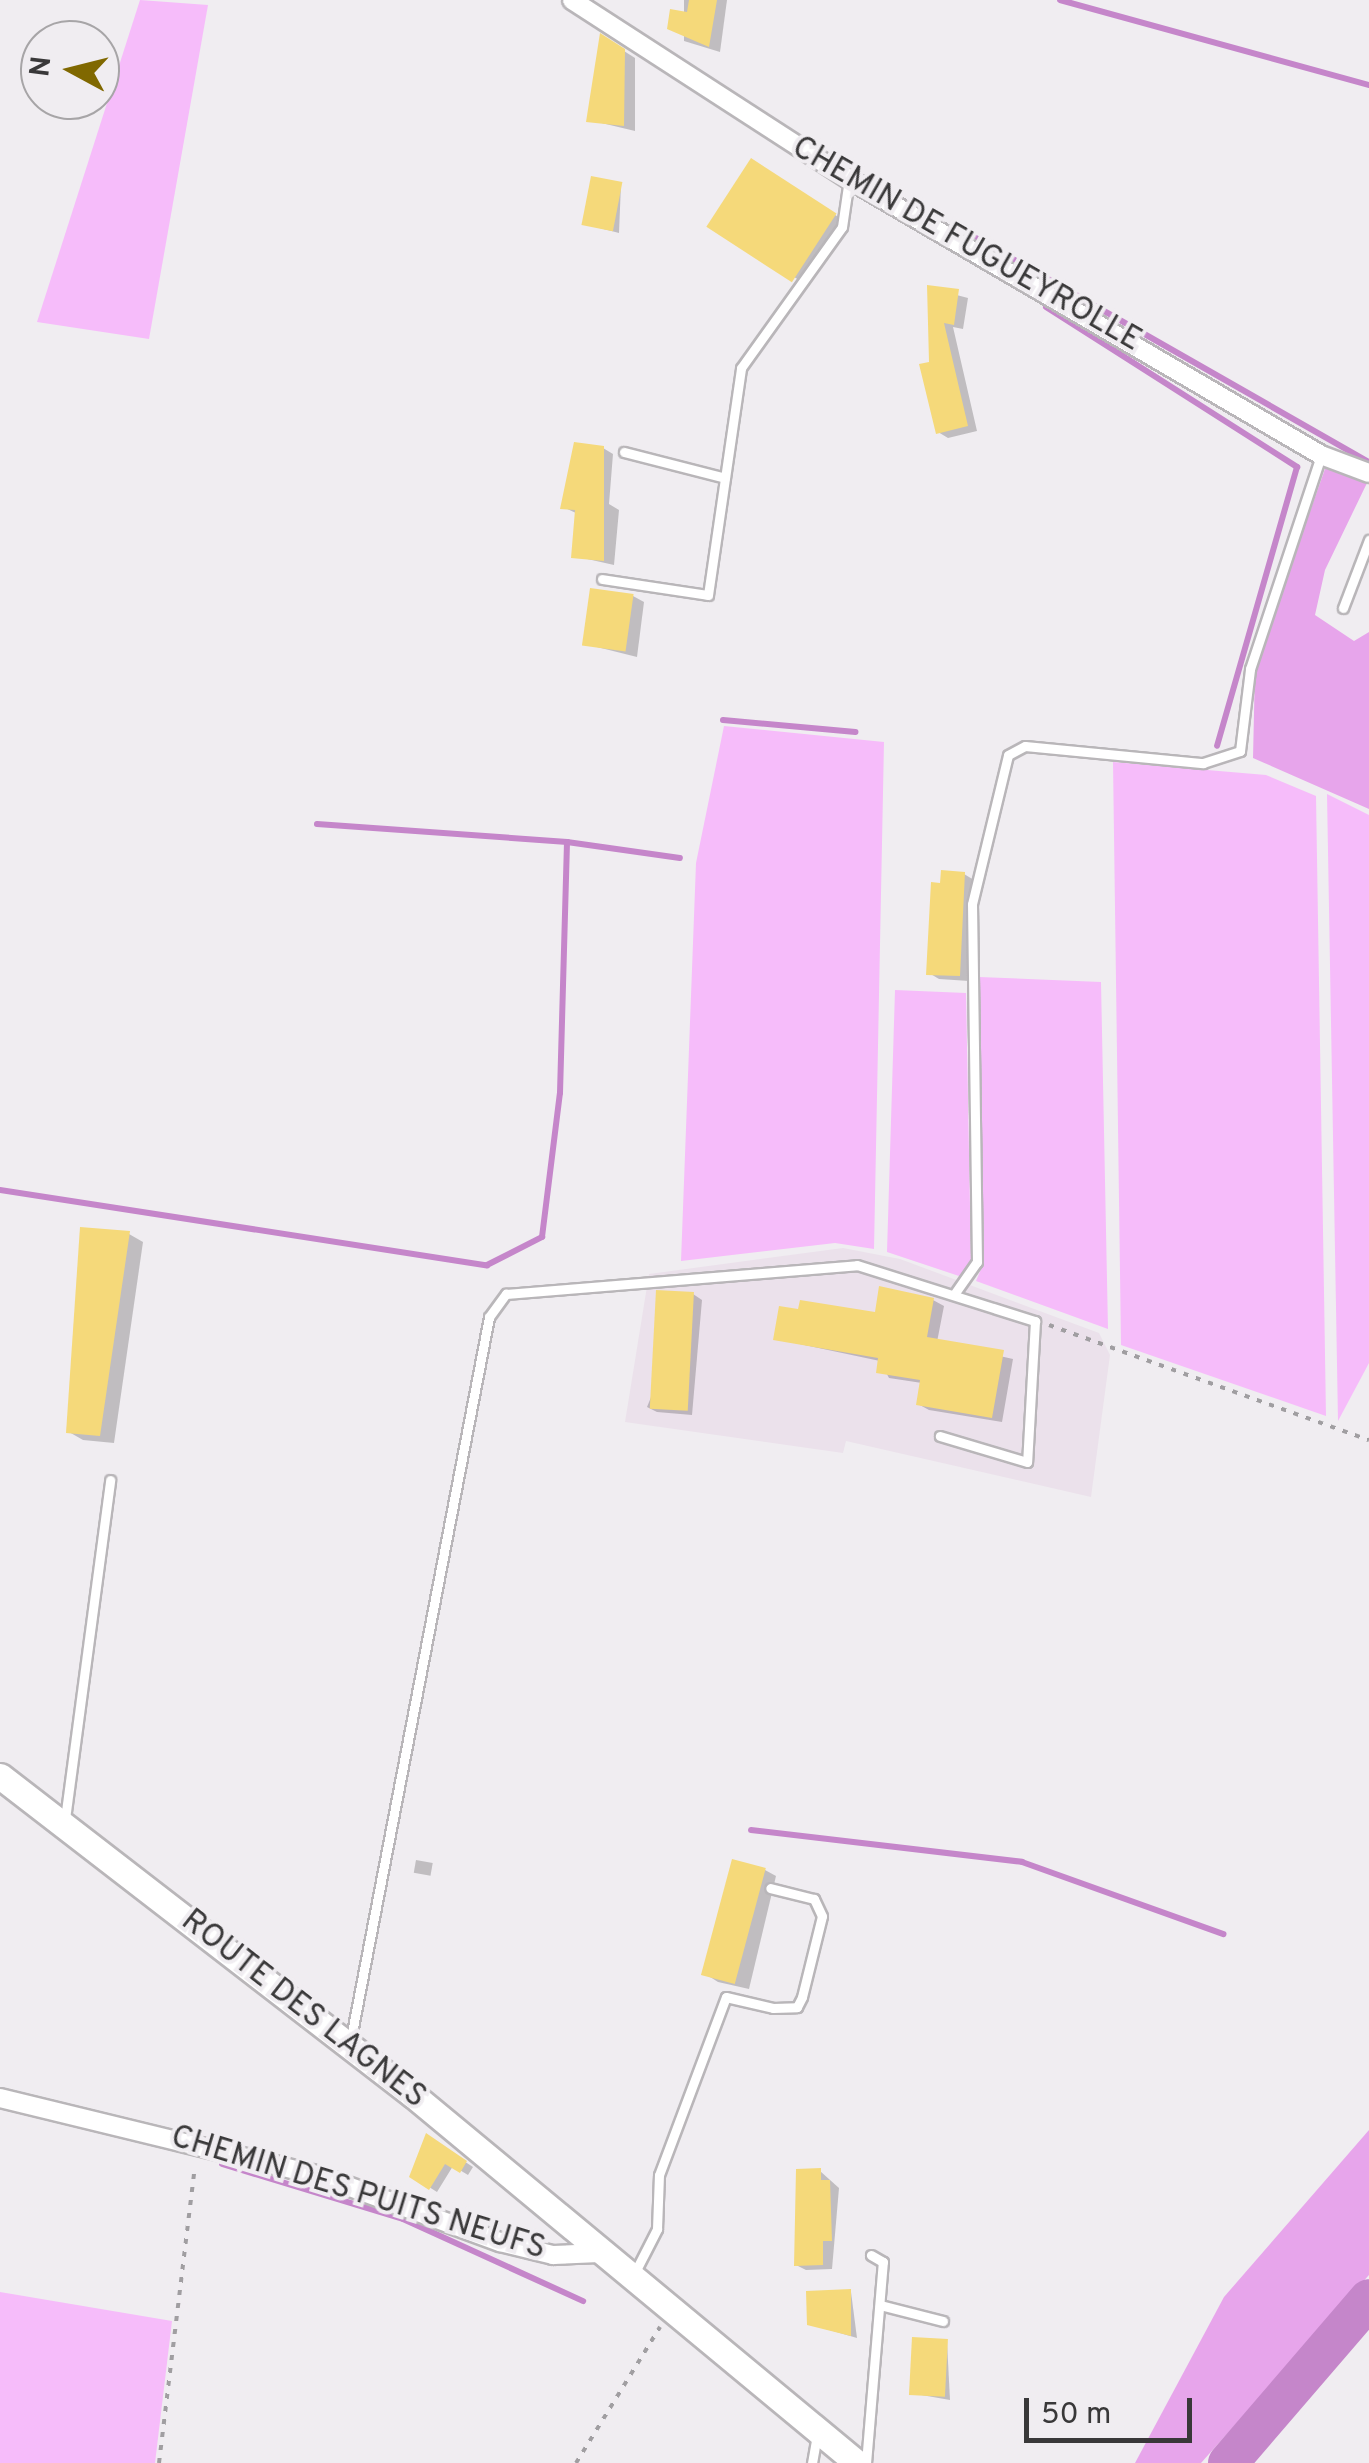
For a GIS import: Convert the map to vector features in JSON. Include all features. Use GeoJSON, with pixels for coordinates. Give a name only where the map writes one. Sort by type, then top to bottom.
{"type":"FeatureCollection","features":[{"type":"Feature","properties":{"kind":"street","name":"CHEMIN DE FUGUEYROLLE"},"geometry":{"type":"LineString","coordinates":[[572,0],[848,179],[1320,456],[1369,474]]}},
{"type":"Feature","properties":{"kind":"street","name":"ROUTE DES LAGNES"},"geometry":{"type":"LineString","coordinates":[[0,1776],[350,2046],[669,2314],[857,2463]]}},
{"type":"Feature","properties":{"kind":"street","name":"CHEMIN DES PUITS NEUFS"},"geometry":{"type":"LineString","coordinates":[[0,2098],[198,2142],[418,2206],[500,2242],[553,2255],[599,2253]]}},
{"type":"Feature","properties":{"kind":"lane"},"geometry":{"type":"LineString","coordinates":[[602,579],[708,595],[741,368],[842,227],[848,179]]}},
{"type":"Feature","properties":{"kind":"lane"},"geometry":{"type":"LineString","coordinates":[[624,452],[725,478]]}},
{"type":"Feature","properties":{"kind":"lane"},"geometry":{"type":"LineString","coordinates":[[956,1293],[978,1262],[972,904],[1008,755],[1025,746],[1203,762],[1240,751],[1250,669],[1320,456]]}},
{"type":"Feature","properties":{"kind":"lane"},"geometry":{"type":"LineString","coordinates":[[1343,608],[1369,540]]}},
{"type":"Feature","properties":{"kind":"lane"},"geometry":{"type":"LineString","coordinates":[[350,2046],[489,1316],[506,1294],[857,1265],[1036,1320],[1027,1462],[940,1436]]}},
{"type":"Feature","properties":{"kind":"lane"},"geometry":{"type":"LineString","coordinates":[[64,1822],[110,1480]]}},
{"type":"Feature","properties":{"kind":"lane"},"geometry":{"type":"LineString","coordinates":[[630,2280],[657,2229],[658,2175],[726,1997],[773,2008],[797,2007],[802,1996],[822,1916],[814,1899],[770,1888]]}},
{"type":"Feature","properties":{"kind":"lane"},"geometry":{"type":"LineString","coordinates":[[866,2463],[883,2262],[871,2255]]}},
{"type":"Feature","properties":{"kind":"lane"},"geometry":{"type":"LineString","coordinates":[[880,2306],[943,2321]]}},
{"type":"Feature","properties":{"kind":"lane"},"geometry":{"type":"LineString","coordinates":[[812,2463],[818,2433]]}},
{"type":"Feature","properties":{"kind":"path"},"geometry":{"type":"LineString","coordinates":[[1036,1320],[1369,1440]]}},
{"type":"Feature","properties":{"kind":"path"},"geometry":{"type":"LineString","coordinates":[[159,2463],[198,2142]]}},
{"type":"Feature","properties":{"kind":"path"},"geometry":{"type":"LineString","coordinates":[[576,2463],[669,2314]]}},
{"type":"Feature","properties":{"kind":"shaded area"},"geometry":{"type":"Polygon","coordinates":[[[140,0],[208,5],[149,339],[37,322],[102,120],[120,120],[120,63],[140,0]]]}},
{"type":"Feature","properties":{"kind":"shaded area"},"geometry":{"type":"Polygon","coordinates":[[[1326,466],[1367,483],[1325,570],[1315,615],[1354,641],[1369,632],[1369,809],[1253,758],[1255,668],[1326,466]]]}},
{"type":"Feature","properties":{"kind":"shaded area"},"geometry":{"type":"Polygon","coordinates":[[[724,726],[884,742],[874,1249],[835,1243],[681,1261],[696,863],[724,726]]]}},
{"type":"Feature","properties":{"kind":"shaded area"},"geometry":{"type":"Polygon","coordinates":[[[1113,762],[1266,775],[1316,796],[1326,1416],[1121,1345],[1113,762]]]}},
{"type":"Feature","properties":{"kind":"shaded area"},"geometry":{"type":"Polygon","coordinates":[[[1327,794],[1369,815],[1369,1363],[1338,1421],[1327,794]]]}},
{"type":"Feature","properties":{"kind":"shaded area"},"geometry":{"type":"Polygon","coordinates":[[[979,977],[1101,982],[1108,1329],[976,1281],[984,1262],[979,977]]]}},
{"type":"Feature","properties":{"kind":"shaded area"},"geometry":{"type":"Polygon","coordinates":[[[895,990],[966,993],[971,1260],[962,1277],[887,1252],[895,990]]]}},
{"type":"Feature","properties":{"kind":"shaded area"},"geometry":{"type":"Polygon","coordinates":[[[843,1248],[900,1259],[1099,1333],[1110,1355],[1091,1497],[846,1441],[843,1453],[625,1422],[649,1274],[843,1248]]]}},
{"type":"Feature","properties":{"kind":"shaded area"},"geometry":{"type":"Polygon","coordinates":[[[1369,2130],[1369,2275],[1201,2463],[1135,2463],[1224,2297],[1369,2130]]]}},
{"type":"Feature","properties":{"kind":"shaded area"},"geometry":{"type":"Polygon","coordinates":[[[0,2292],[172,2321],[155,2463],[0,2463],[0,2292]]]}},
{"type":"Feature","properties":{"kind":"building"},"geometry":{"type":"Polygon","coordinates":[[[689,0],[717,0],[709,47],[667,29],[670,9],[687,12],[689,0]]]}},
{"type":"Feature","properties":{"kind":"building"},"geometry":{"type":"Polygon","coordinates":[[[600,33],[625,49],[624,126],[586,122],[600,33]]]}},
{"type":"Feature","properties":{"kind":"building"},"geometry":{"type":"Polygon","coordinates":[[[751,158],[837,214],[792,282],[706,227],[751,158]]]}},
{"type":"Feature","properties":{"kind":"building"},"geometry":{"type":"Polygon","coordinates":[[[591,176],[622,182],[613,231],[581,225],[591,176]]]}},
{"type":"Feature","properties":{"kind":"building"},"geometry":{"type":"Polygon","coordinates":[[[927,285],[959,289],[954,325],[944,323],[968,426],[936,434],[919,364],[929,362],[927,285]]]}},
{"type":"Feature","properties":{"kind":"building"},"geometry":{"type":"Polygon","coordinates":[[[574,442],[604,446],[604,561],[571,558],[575,510],[560,509],[574,442]]]}},
{"type":"Feature","properties":{"kind":"building"},"geometry":{"type":"Polygon","coordinates":[[[590,588],[634,594],[625,652],[582,645],[590,588]]]}},
{"type":"Feature","properties":{"kind":"building"},"geometry":{"type":"Polygon","coordinates":[[[941,870],[965,872],[960,976],[926,975],[931,882],[940,883],[941,870]]]}},
{"type":"Feature","properties":{"kind":"building"},"geometry":{"type":"Polygon","coordinates":[[[80,1227],[130,1231],[100,1436],[66,1433],[80,1227]]]}},
{"type":"Feature","properties":{"kind":"building"},"geometry":{"type":"Polygon","coordinates":[[[879,1286],[934,1298],[927,1337],[1004,1350],[992,1418],[916,1405],[920,1380],[876,1373],[878,1358],[773,1340],[779,1306],[798,1309],[800,1300],[875,1312],[879,1286]]]}},
{"type":"Feature","properties":{"kind":"building"},"geometry":{"type":"Polygon","coordinates":[[[656,1290],[694,1292],[688,1411],[650,1409],[656,1290]]]}},
{"type":"Feature","properties":{"kind":"building"},"geometry":{"type":"Polygon","coordinates":[[[732,1859],[766,1868],[735,1984],[701,1975],[732,1859]]]}},
{"type":"Feature","properties":{"kind":"building"},"geometry":{"type":"Polygon","coordinates":[[[426,2133],[467,2161],[460,2173],[445,2164],[429,2190],[409,2177],[426,2133]]]}},
{"type":"Feature","properties":{"kind":"building"},"geometry":{"type":"Polygon","coordinates":[[[821,2168],[821,2180],[830,2180],[832,2241],[823,2241],[823,2265],[794,2266],[796,2169],[821,2168]]]}},
{"type":"Feature","properties":{"kind":"building"},"geometry":{"type":"Polygon","coordinates":[[[851,2289],[851,2336],[807,2325],[806,2291],[851,2289]]]}},
{"type":"Feature","properties":{"kind":"building"},"geometry":{"type":"Polygon","coordinates":[[[912,2337],[948,2339],[945,2397],[909,2395],[912,2337]]]}},
{"type":"Feature","properties":{"kind":"waterway"},"geometry":{"type":"LineString","coordinates":[[1060,0],[1369,85]]}},
{"type":"Feature","properties":{"kind":"waterway"},"geometry":{"type":"LineString","coordinates":[[962,230],[1369,462]]}},
{"type":"Feature","properties":{"kind":"waterway"},"geometry":{"type":"LineString","coordinates":[[1046,307],[1297,467],[1217,746]]}},
{"type":"Feature","properties":{"kind":"waterway"},"geometry":{"type":"LineString","coordinates":[[723,720],[855,732]]}},
{"type":"Feature","properties":{"kind":"waterway"},"geometry":{"type":"LineString","coordinates":[[317,824],[567,842]]}},
{"type":"Feature","properties":{"kind":"waterway"},"geometry":{"type":"LineString","coordinates":[[0,1190],[487,1265],[542,1237],[560,1093],[567,842],[680,858]]}},
{"type":"Feature","properties":{"kind":"waterway"},"geometry":{"type":"LineString","coordinates":[[751,1830],[1022,1862],[1223,1934]]}},
{"type":"Feature","properties":{"kind":"waterway"},"geometry":{"type":"LineString","coordinates":[[222,2164],[403,2219],[583,2301]]}},
{"type":"Feature","properties":{"kind":"waterway"},"geometry":{"type":"LineString","coordinates":[[1228,2463],[1369,2299]]}}]}
